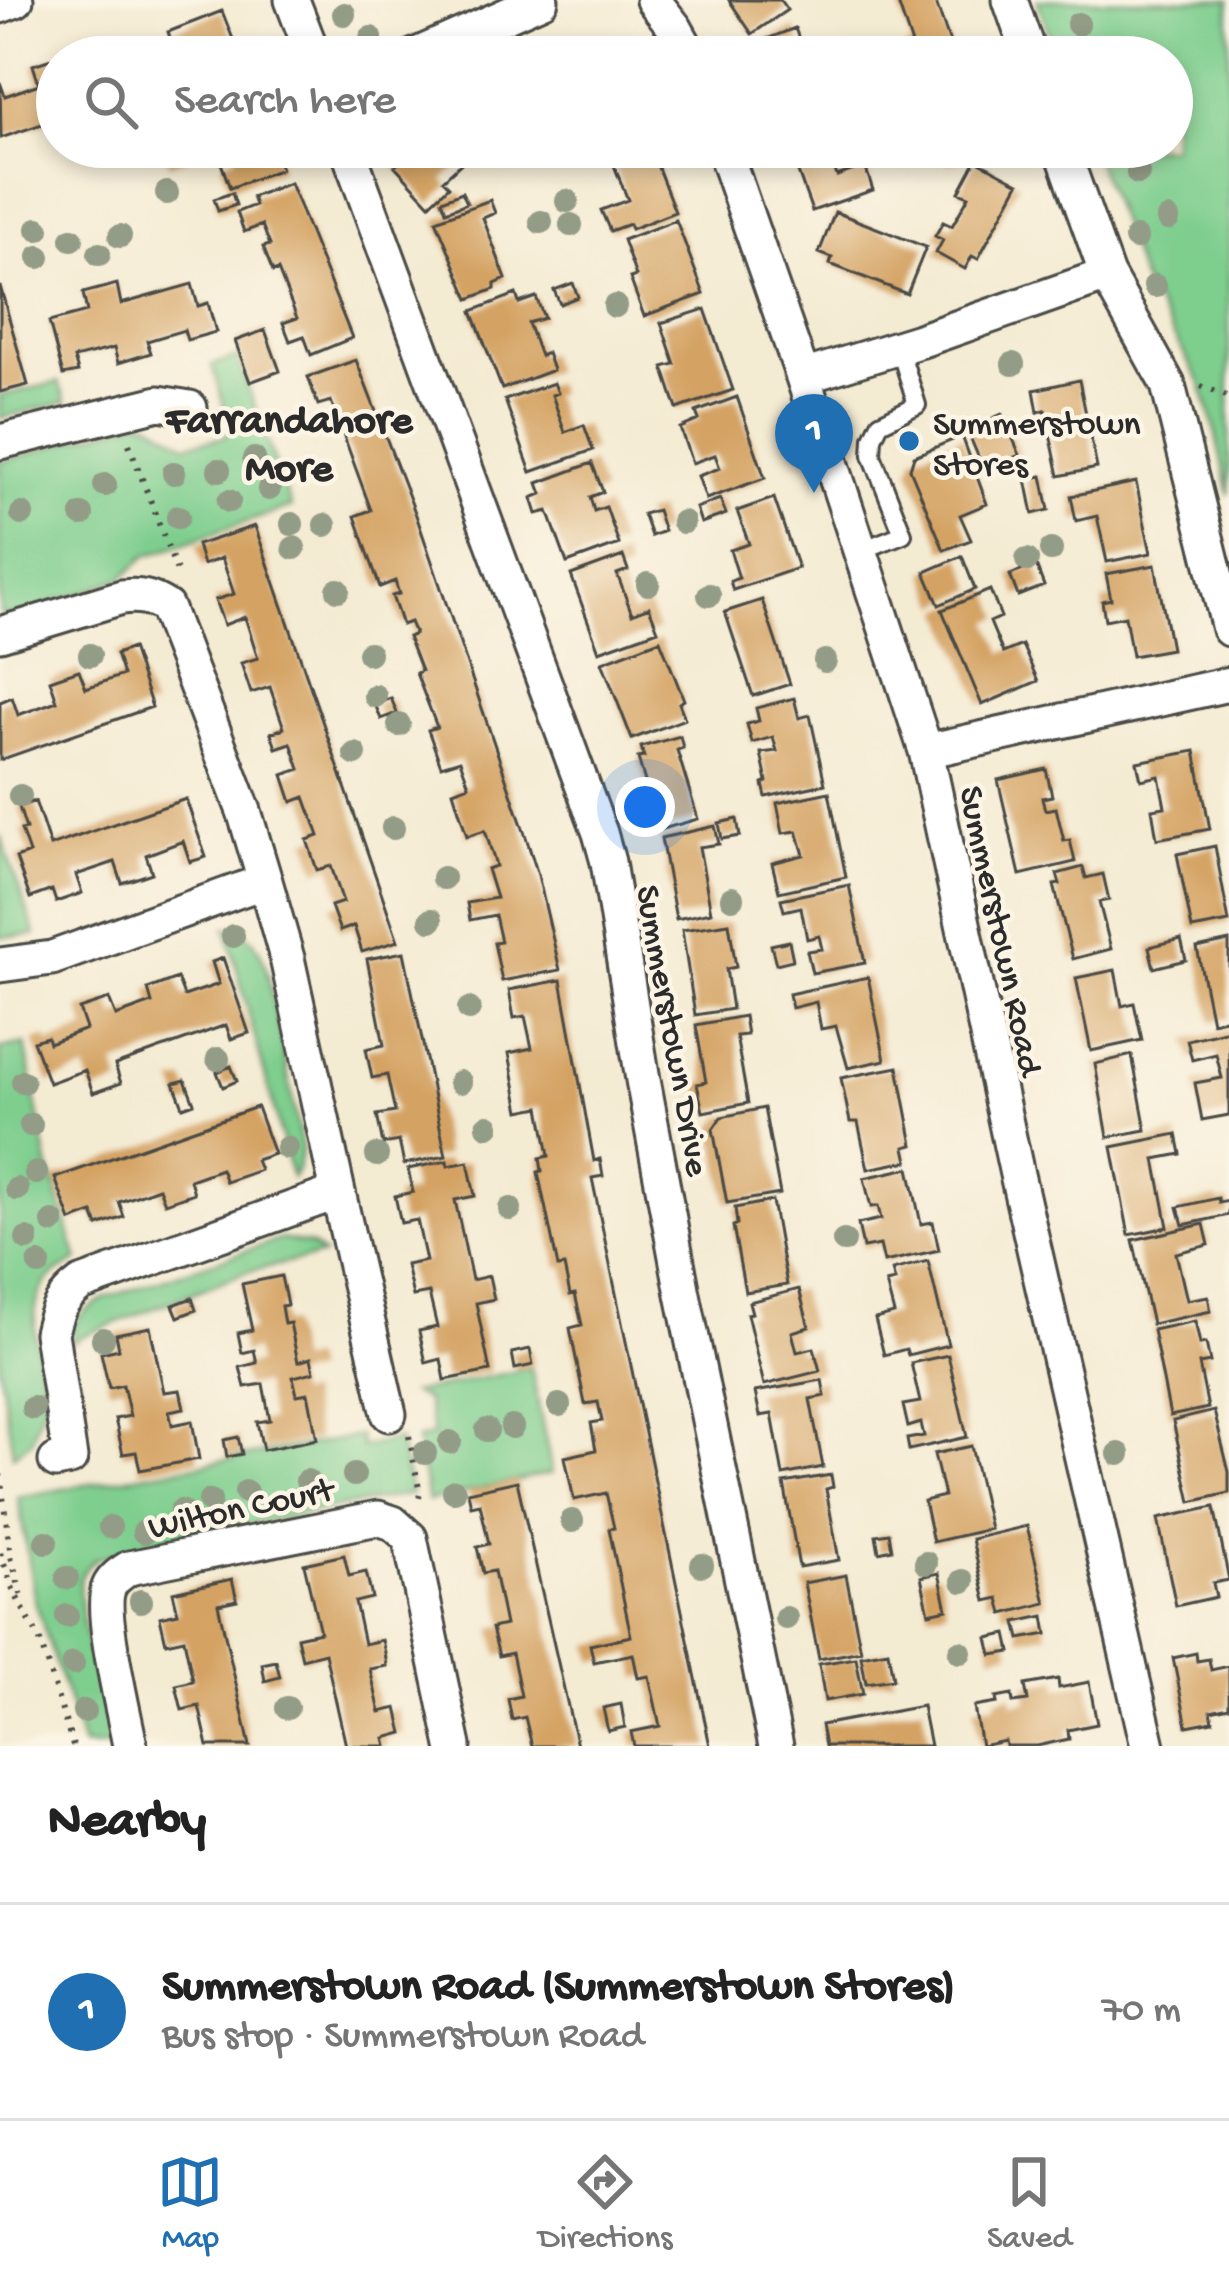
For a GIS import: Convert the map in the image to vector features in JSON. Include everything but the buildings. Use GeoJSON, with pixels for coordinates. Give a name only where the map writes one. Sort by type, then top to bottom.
{"type":"FeatureCollection","features":[{"type":"Feature","properties":{"kind":"street"},"geometry":{"type":"LineString","coordinates":[[0,6],[16,0]]}},
{"type":"Feature","properties":{"kind":"street"},"geometry":{"type":"LineString","coordinates":[[292,0],[306,36]]}},
{"type":"Feature","properties":{"kind":"street"},"geometry":{"type":"LineString","coordinates":[[460,36],[541,0]]}},
{"type":"Feature","properties":{"kind":"street"},"geometry":{"type":"LineString","coordinates":[[653,0],[679,36]]}},
{"type":"Feature","properties":{"kind":"street"},"geometry":{"type":"LineString","coordinates":[[1010,0],[1023,36]]}},
{"type":"Feature","properties":{"kind":"street","name":"Summerstown Drive"},"geometry":{"type":"LineString","coordinates":[[355,168],[601,833],[678,1269],[776,1746]]}},
{"type":"Feature","properties":{"kind":"street","name":"Summerstown Road"},"geometry":{"type":"LineString","coordinates":[[730,168],[926,751],[1020,1190],[1148,1746]]}},
{"type":"Feature","properties":{"kind":"street"},"geometry":{"type":"LineString","coordinates":[[1068,168],[1107,275],[1155,358],[1174,402],[1229,629]]}},
{"type":"Feature","properties":{"kind":"street"},"geometry":{"type":"LineString","coordinates":[[803,377],[1107,275]]}},
{"type":"Feature","properties":{"kind":"street"},"geometry":{"type":"LineString","coordinates":[[0,442],[159,403],[190,408]]}},
{"type":"Feature","properties":{"kind":"street"},"geometry":{"type":"LineString","coordinates":[[0,634],[122,597],[153,598],[166,607],[244,811],[287,958],[389,1414]]}},
{"type":"Feature","properties":{"kind":"street"},"geometry":{"type":"LineString","coordinates":[[926,751],[1229,684]]}},
{"type":"Feature","properties":{"kind":"street"},"geometry":{"type":"LineString","coordinates":[[0,965],[52,958],[265,880]]}},
{"type":"Feature","properties":{"kind":"street"},"geometry":{"type":"LineString","coordinates":[[56,1461],[70,1458],[51,1333],[64,1297],[87,1282],[338,1192]]}},
{"type":"Feature","properties":{"kind":"street","name":"Wilton Court"},"geometry":{"type":"LineString","coordinates":[[130,1746],[106,1612],[109,1586],[118,1575],[129,1568],[364,1519],[393,1523],[410,1538]]}},
{"type":"Feature","properties":{"kind":"street"},"geometry":{"type":"LineString","coordinates":[[410,1538],[454,1746]]}},
{"type":"Feature","properties":{"kind":"lane"},"geometry":{"type":"LineString","coordinates":[[860,551],[903,534],[872,455],[880,423],[917,406],[899,347]]}},
{"type":"Feature","properties":{"kind":"path"},"geometry":{"type":"LineString","coordinates":[[389,1414],[410,1437],[420,1493],[410,1538]]}},
{"type":"Feature","properties":{"kind":"path"},"geometry":{"type":"LineString","coordinates":[[0,1474],[11,1556],[27,1616]]}},
{"type":"Feature","properties":{"kind":"path"},"geometry":{"type":"LineString","coordinates":[[0,1553],[39,1638],[73,1746]]}},
{"type":"Feature","properties":{"kind":"green space"},"geometry":{"type":"Polygon","coordinates":[[[1037,0],[1229,0],[1229,495],[1201,383],[1142,280],[1099,168],[1193,168],[1193,36],[1050,36],[1037,0]]]}},
{"type":"Feature","properties":{"kind":"green space"},"geometry":{"type":"Polygon","coordinates":[[[237,357],[291,507],[146,556],[122,578],[18,616],[0,614],[0,462],[141,420],[186,444],[221,438],[231,431],[212,365],[237,357]]]}},
{"type":"Feature","properties":{"kind":"green space"},"geometry":{"type":"Polygon","coordinates":[[[59,382],[66,402],[0,418],[0,396],[59,382]]]}},
{"type":"Feature","properties":{"kind":"green space"},"geometry":{"type":"Polygon","coordinates":[[[0,835],[36,935],[0,937],[0,835]]]}},
{"type":"Feature","properties":{"kind":"green space"},"geometry":{"type":"Polygon","coordinates":[[[226,927],[255,943],[268,975],[302,1148],[292,1178],[226,927]]]}},
{"type":"Feature","properties":{"kind":"green space"},"geometry":{"type":"Polygon","coordinates":[[[25,1044],[48,1165],[78,1260],[53,1275],[37,1301],[35,1332],[44,1400],[32,1440],[13,1455],[0,1369],[0,1049],[25,1044]]]}},
{"type":"Feature","properties":{"kind":"green space"},"geometry":{"type":"Polygon","coordinates":[[[281,1239],[311,1245],[323,1255],[246,1272],[73,1343],[81,1316],[106,1298],[281,1239]]]}},
{"type":"Feature","properties":{"kind":"green space"},"geometry":{"type":"Polygon","coordinates":[[[531,1368],[552,1473],[428,1501],[417,1440],[433,1435],[426,1400],[412,1393],[531,1368]]]}},
{"type":"Feature","properties":{"kind":"green space"},"geometry":{"type":"Polygon","coordinates":[[[359,1436],[362,1448],[398,1439],[411,1494],[184,1536],[95,1559],[87,1566],[80,1582],[82,1615],[112,1746],[83,1746],[35,1601],[18,1497],[359,1436]]]}},
{"type":"Feature","properties":{"kind":"place","name":"Summerstown Stores"},"geometry":{"type":"Point","coordinates":[909,441]}},
{"type":"Feature","properties":{"kind":"place","name":"Summerstown Road (Summerstown Stores)"},"geometry":{"type":"Point","coordinates":[814,493]}},
{"type":"Feature","properties":{"kind":"district","name":"Farrandahore More"},"geometry":{"type":"Point","coordinates":[289,440]}}]}
